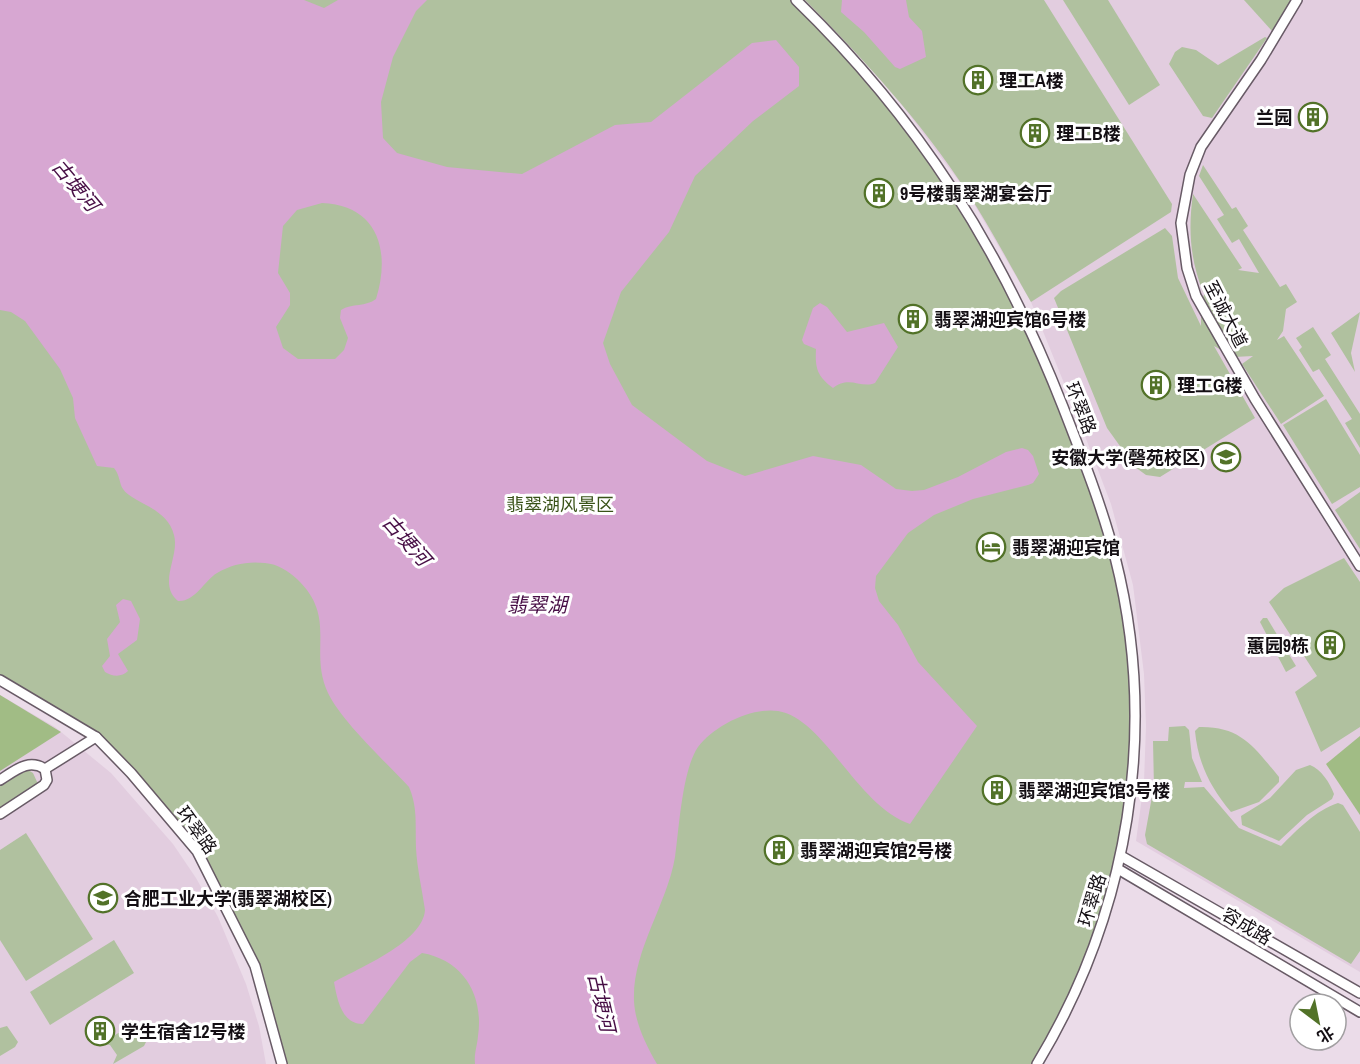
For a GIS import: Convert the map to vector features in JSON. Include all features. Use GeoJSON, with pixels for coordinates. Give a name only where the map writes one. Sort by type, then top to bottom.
{"type":"FeatureCollection","features":[{"type":"Feature","properties":{"kind":"street","name":"环翠路"},"geometry":{"type":"LineString","coordinates":[[796,0],[879,87],[920,139],[960,198],[998,262],[1026,317],[1094,487],[1115,557],[1127,615],[1132,658],[1134,779],[1118,869],[1089,960],[1042,1062]]}},
{"type":"Feature","properties":{"kind":"street","name":"至诚大道"},"geometry":{"type":"LineString","coordinates":[[1297,0],[1261,60],[1201,147],[1190,175],[1181,223],[1187,268],[1196,296],[1254,399],[1360,566]]}},
{"type":"Feature","properties":{"kind":"street","name":"环翠路"},"geometry":{"type":"LineString","coordinates":[[0,680],[96,737],[131,773],[196,851],[255,966],[282,1064]]}},
{"type":"Feature","properties":{"kind":"street"},"geometry":{"type":"LineString","coordinates":[[45,769],[96,737]]}},
{"type":"Feature","properties":{"kind":"street"},"geometry":{"type":"LineString","coordinates":[[0,780],[24,765],[34,764],[45,769]]}},
{"type":"Feature","properties":{"kind":"street"},"geometry":{"type":"LineString","coordinates":[[0,814],[44,785],[47,780],[45,769]]}},
{"type":"Feature","properties":{"kind":"street","name":"容成路"},"geometry":{"type":"LineString","coordinates":[[1121,856],[1360,993]]}},
{"type":"Feature","properties":{"kind":"street","name":"容成路"},"geometry":{"type":"LineString","coordinates":[[1118,869],[1360,1012]]}},
{"type":"Feature","properties":{"kind":"shaded area","name":"安徽大学(磬苑校区)"},"geometry":{"type":"Polygon","coordinates":[[[805,0],[1360,0],[1360,972],[1136,841],[1144,782],[1146,726],[1144,674],[1133,585],[1111,504],[1075,410],[1031,302],[967,192],[887,85],[805,0]]]}},
{"type":"Feature","properties":{"kind":"shaded area","name":"合肥工业大学(翡翠湖校区)"},"geometry":{"type":"Polygon","coordinates":[[[0,695],[55,727],[111,773],[173,844],[218,917],[246,984],[259,1026],[266,1064],[0,1064],[0,695]]]}},
{"type":"Feature","properties":{"kind":"green space","name":"翡翠湖风景区"},"geometry":{"type":"Polygon","coordinates":[[[0,0],[796,0],[867,73],[998,262],[1094,487],[1127,615],[1134,779],[1098,937],[1037,1064],[282,1064],[255,966],[197,851],[96,737],[0,680],[0,0]]]}},
{"type":"Feature","properties":{"kind":"green space"},"geometry":{"type":"Polygon","coordinates":[[[805,0],[1044,0],[1172,204],[1171,212],[1031,302],[975,205],[931,140],[870,68],[805,0]]]}},
{"type":"Feature","properties":{"kind":"green space"},"geometry":{"type":"Polygon","coordinates":[[[1063,0],[1108,0],[1160,85],[1129,105],[1063,0]]]}},
{"type":"Feature","properties":{"kind":"green space"},"geometry":{"type":"Polygon","coordinates":[[[1244,0],[1292,0],[1272,31],[1244,0]]]}},
{"type":"Feature","properties":{"kind":"green space"},"geometry":{"type":"Polygon","coordinates":[[[1265,37],[1267,38],[1212,118],[1203,116],[1169,64],[1175,52],[1182,47],[1196,50],[1218,65],[1265,37]]]}},
{"type":"Feature","properties":{"kind":"green space"},"geometry":{"type":"Polygon","coordinates":[[[1203,165],[1232,209],[1236,207],[1248,226],[1243,230],[1280,287],[1286,284],[1297,302],[1286,309],[1283,331],[1277,340],[1284,336],[1324,396],[1281,424],[1242,364],[1253,356],[1234,357],[1214,346],[1255,418],[1160,477],[1146,475],[1135,467],[1107,428],[1054,298],[1061,291],[1165,228],[1172,236],[1178,278],[1201,326],[1201,301],[1206,291],[1203,292],[1193,256],[1191,219],[1193,194],[1242,268],[1238,270],[1259,273],[1239,239],[1232,243],[1217,219],[1224,215],[1199,176],[1203,165]]]}},
{"type":"Feature","properties":{"kind":"green space"},"geometry":{"type":"Polygon","coordinates":[[[1360,312],[1351,353],[1355,372],[1331,333],[1360,312]]]}},
{"type":"Feature","properties":{"kind":"green space"},"geometry":{"type":"Polygon","coordinates":[[[1313,327],[1331,355],[1325,359],[1360,414],[1360,448],[1345,423],[1352,419],[1319,369],[1313,372],[1299,350],[1302,347],[1296,338],[1313,327]]]}},
{"type":"Feature","properties":{"kind":"green space"},"geometry":{"type":"Polygon","coordinates":[[[1326,399],[1360,455],[1360,487],[1332,504],[1283,425],[1326,399]]]}},
{"type":"Feature","properties":{"kind":"green space"},"geometry":{"type":"Polygon","coordinates":[[[1360,492],[1360,549],[1335,510],[1360,492]]]}},
{"type":"Feature","properties":{"kind":"green space"},"geometry":{"type":"Polygon","coordinates":[[[1344,558],[1360,582],[1360,727],[1321,752],[1295,692],[1317,676],[1269,602],[1284,588],[1344,558]]]}},
{"type":"Feature","properties":{"kind":"green space"},"geometry":{"type":"Polygon","coordinates":[[[1263,618],[1267,618],[1296,666],[1286,672],[1260,622],[1263,618]]]}},
{"type":"Feature","properties":{"kind":"green space"},"geometry":{"type":"Polygon","coordinates":[[[0,695],[61,732],[0,771],[0,695]]]}},
{"type":"Feature","properties":{"kind":"green space"},"geometry":{"type":"Polygon","coordinates":[[[1185,726],[1189,730],[1192,758],[1202,782],[1185,782],[1184,788],[1204,787],[1239,828],[1281,846],[1322,810],[1338,803],[1343,805],[1360,832],[1360,951],[1351,964],[1147,844],[1145,835],[1153,791],[1173,789],[1154,788],[1153,741],[1168,741],[1169,727],[1185,726]]]}},
{"type":"Feature","properties":{"kind":"green space"},"geometry":{"type":"Polygon","coordinates":[[[1199,727],[1226,730],[1245,740],[1279,777],[1279,782],[1259,802],[1231,812],[1211,784],[1202,764],[1195,731],[1199,727]]]}},
{"type":"Feature","properties":{"kind":"green space"},"geometry":{"type":"Polygon","coordinates":[[[1360,736],[1360,815],[1326,764],[1360,736]]]}},
{"type":"Feature","properties":{"kind":"green space"},"geometry":{"type":"Polygon","coordinates":[[[1310,765],[1328,781],[1334,794],[1332,799],[1307,815],[1279,841],[1242,825],[1241,816],[1270,798],[1296,770],[1310,765]]]}},
{"type":"Feature","properties":{"kind":"green space"},"geometry":{"type":"Polygon","coordinates":[[[28,770],[33,773],[38,784],[0,810],[0,785],[28,770]]]}},
{"type":"Feature","properties":{"kind":"green space"},"geometry":{"type":"Polygon","coordinates":[[[26,833],[93,939],[26,981],[0,940],[0,850],[26,833]]]}},
{"type":"Feature","properties":{"kind":"green space"},"geometry":{"type":"Polygon","coordinates":[[[114,940],[134,973],[50,1025],[30,992],[114,940]]]}},
{"type":"Feature","properties":{"kind":"green space"},"geometry":{"type":"Polygon","coordinates":[[[7,1026],[18,1042],[15,1047],[0,1056],[0,1028],[7,1026]]]}},
{"type":"Feature","properties":{"kind":"green space"},"geometry":{"type":"Polygon","coordinates":[[[130,1026],[136,1026],[146,1042],[144,1046],[113,1064],[117,1055],[110,1045],[100,1044],[130,1026]]]}},
{"type":"Feature","properties":{"kind":"water","name":"翡翠湖"},"geometry":{"type":"Polygon","coordinates":[[[0,0],[304,0],[324,8],[338,0],[427,0],[416,11],[393,57],[381,102],[383,138],[397,153],[447,167],[522,174],[615,125],[651,122],[752,43],[776,40],[799,67],[799,86],[753,121],[695,176],[669,232],[621,292],[603,343],[610,364],[632,405],[707,461],[745,476],[813,456],[861,465],[896,489],[924,490],[958,477],[1006,452],[1022,448],[1028,450],[1033,456],[1039,474],[1033,483],[973,499],[934,515],[908,533],[876,576],[875,588],[879,601],[898,625],[918,662],[977,726],[910,824],[891,814],[873,800],[811,729],[795,717],[778,711],[756,712],[723,725],[705,739],[698,747],[688,770],[671,875],[644,946],[635,982],[636,1017],[645,1042],[657,1064],[475,1064],[479,1021],[474,994],[468,982],[449,963],[422,953],[410,962],[363,1024],[356,1023],[350,1020],[341,1009],[334,982],[373,962],[402,943],[422,922],[425,910],[417,856],[415,809],[409,787],[354,729],[328,693],[320,663],[320,621],[316,607],[309,593],[294,576],[270,564],[252,562],[240,564],[217,573],[194,595],[178,601],[169,586],[175,543],[170,526],[157,512],[127,494],[114,468],[97,466],[75,418],[73,398],[60,369],[25,321],[11,312],[0,310],[0,0]],[[322,203],[297,210],[283,226],[278,273],[290,293],[290,305],[276,327],[283,348],[298,359],[335,359],[344,350],[348,338],[340,318],[341,310],[376,299],[382,264],[376,234],[368,222],[356,212],[341,206],[322,203]]]}},
{"type":"Feature","properties":{"kind":"water"},"geometry":{"type":"Polygon","coordinates":[[[842,0],[906,0],[909,17],[922,31],[926,57],[900,69],[895,67],[864,32],[841,12],[842,0]]]}},
{"type":"Feature","properties":{"kind":"water"},"geometry":{"type":"Polygon","coordinates":[[[820,303],[827,307],[847,332],[884,323],[898,347],[875,383],[850,382],[833,388],[823,380],[817,367],[816,349],[804,344],[802,340],[813,308],[820,303]]]}},
{"type":"Feature","properties":{"kind":"water"},"geometry":{"type":"Polygon","coordinates":[[[123,599],[131,601],[140,619],[137,640],[118,654],[128,671],[114,675],[105,672],[102,666],[110,656],[107,639],[120,622],[116,605],[123,599]]]}},
{"type":"Feature","properties":{"kind":"place","name":"理工A楼"},"geometry":{"type":"Point","coordinates":[978,80]}},
{"type":"Feature","properties":{"kind":"place","name":"兰园"},"geometry":{"type":"Point","coordinates":[1313,117]}},
{"type":"Feature","properties":{"kind":"place","name":"理工B楼"},"geometry":{"type":"Point","coordinates":[1035,133]}},
{"type":"Feature","properties":{"kind":"place","name":"9号楼翡翠湖宴会厅"},"geometry":{"type":"Point","coordinates":[879,193]}},
{"type":"Feature","properties":{"kind":"place","name":"翡翠湖迎宾馆6号楼"},"geometry":{"type":"Point","coordinates":[913,319]}},
{"type":"Feature","properties":{"kind":"place","name":"理工G楼"},"geometry":{"type":"Point","coordinates":[1156,385]}},
{"type":"Feature","properties":{"kind":"place","name":"安徽大学(磬苑校区)"},"geometry":{"type":"Point","coordinates":[1226,457]}},
{"type":"Feature","properties":{"kind":"place","name":"翡翠湖迎宾馆"},"geometry":{"type":"Point","coordinates":[991,547]}},
{"type":"Feature","properties":{"kind":"place","name":"蕙园9栋"},"geometry":{"type":"Point","coordinates":[1330,645]}},
{"type":"Feature","properties":{"kind":"place","name":"翡翠湖迎宾馆3号楼"},"geometry":{"type":"Point","coordinates":[997,790]}},
{"type":"Feature","properties":{"kind":"place","name":"翡翠湖迎宾馆2号楼"},"geometry":{"type":"Point","coordinates":[779,850]}},
{"type":"Feature","properties":{"kind":"place","name":"合肥工业大学(翡翠湖校区)"},"geometry":{"type":"Point","coordinates":[103,898]}},
{"type":"Feature","properties":{"kind":"place","name":"学生宿舍12号楼"},"geometry":{"type":"Point","coordinates":[100,1031]}},
{"type":"Feature","properties":{"kind":"water label","name":"古埂河"},"geometry":{"type":"Point","coordinates":[76,185]}},
{"type":"Feature","properties":{"kind":"water label","name":"古埂河"},"geometry":{"type":"Point","coordinates":[407,540]}},
{"type":"Feature","properties":{"kind":"water label","name":"古埂河"},"geometry":{"type":"Point","coordinates":[602,1002]}}]}
